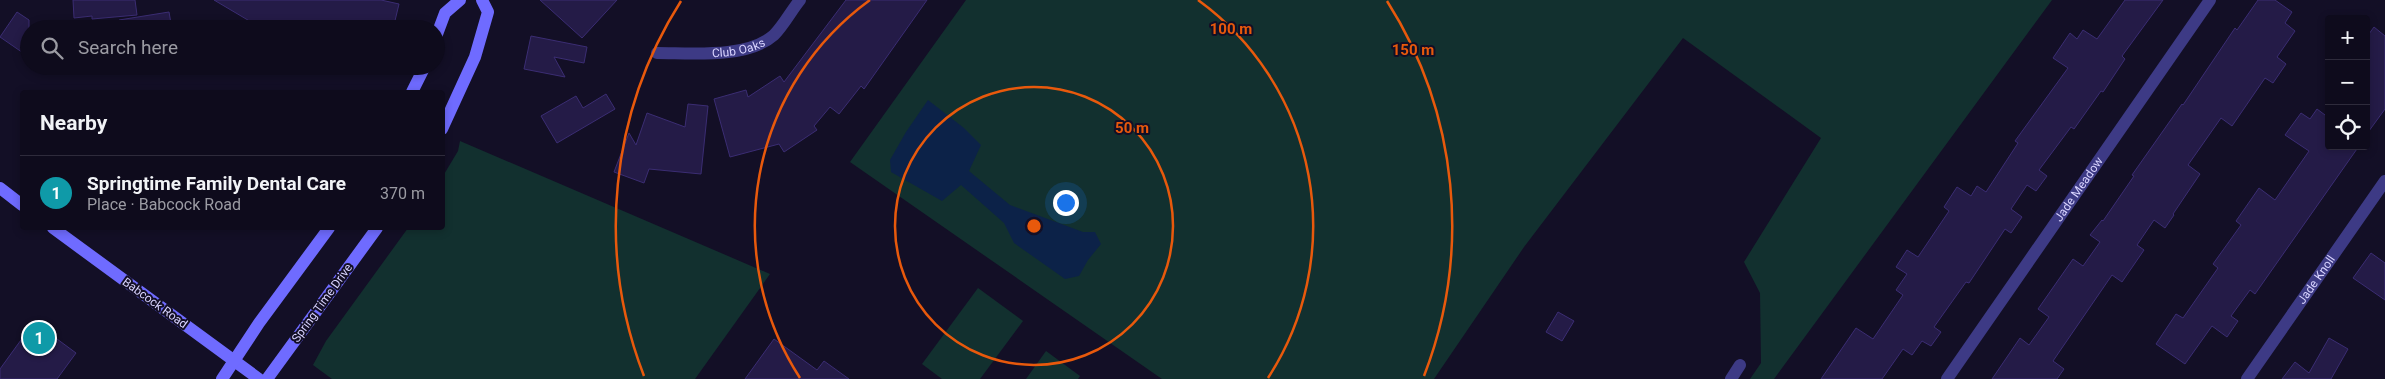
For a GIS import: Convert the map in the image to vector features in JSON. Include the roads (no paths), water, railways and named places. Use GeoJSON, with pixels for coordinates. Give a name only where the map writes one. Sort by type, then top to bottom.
{"type":"FeatureCollection","features":[{"type":"Feature","properties":{"kind":"street"},"geometry":{"type":"LineString","coordinates":[[443,20],[445,14],[460,0]]}},
{"type":"Feature","properties":{"kind":"street"},"geometry":{"type":"LineString","coordinates":[[445,122],[475,57],[488,12],[482,0]]}},
{"type":"Feature","properties":{"kind":"street","name":"Club Oaks"},"geometry":{"type":"LineString","coordinates":[[656,53],[728,52],[752,47],[765,42],[775,34],[800,0]]}},
{"type":"Feature","properties":{"kind":"street","name":"Jade Meadow"},"geometry":{"type":"LineString","coordinates":[[1947,379],[2210,0]]}},
{"type":"Feature","properties":{"kind":"street"},"geometry":{"type":"LineString","coordinates":[[413,90],[420,75]]}},
{"type":"Feature","properties":{"kind":"street","name":"Jade Knoll"},"geometry":{"type":"LineString","coordinates":[[2247,379],[2380,197],[2385,181]]}},
{"type":"Feature","properties":{"kind":"street"},"geometry":{"type":"LineString","coordinates":[[0,188],[20,203]]}},
{"type":"Feature","properties":{"kind":"street","name":"Babcock Road"},"geometry":{"type":"LineString","coordinates":[[55,230],[259,379]]}},
{"type":"Feature","properties":{"kind":"street"},"geometry":{"type":"LineString","coordinates":[[222,379],[259,323],[328,230]]}},
{"type":"Feature","properties":{"kind":"street","name":"Spring Time Drive"},"geometry":{"type":"LineString","coordinates":[[267,379],[376,230]]}},
{"type":"Feature","properties":{"kind":"street"},"geometry":{"type":"LineString","coordinates":[[1731,379],[1740,365]]}},
{"type":"Feature","properties":{"kind":"water"},"geometry":{"type":"Polygon","coordinates":[[[928,100],[964,128],[981,145],[969,171],[1010,205],[1083,232],[1095,232],[1101,244],[1088,260],[1079,276],[1065,279],[1014,243],[1004,223],[961,185],[942,201],[891,172],[890,160],[928,100]]]}},
{"type":"Feature","properties":{"kind":"place","name":"Springtime Family Dental Care"},"geometry":{"type":"Point","coordinates":[39,338]}}]}
